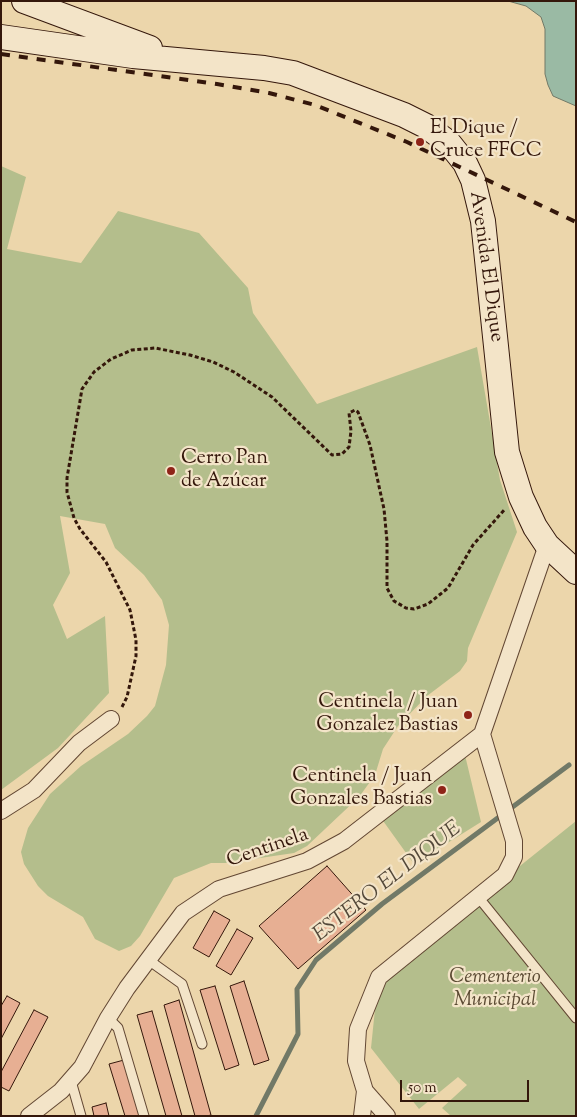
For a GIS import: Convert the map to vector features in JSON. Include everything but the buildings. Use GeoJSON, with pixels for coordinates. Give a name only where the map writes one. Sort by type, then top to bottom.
{"type":"FeatureCollection","features":[{"type":"Feature","properties":{"kind":"main road","name":"Avenida El Dique"},"geometry":{"type":"LineString","coordinates":[[24,1],[180,60]]}},
{"type":"Feature","properties":{"kind":"main road","name":"Avenida El Dique"},"geometry":{"type":"LineString","coordinates":[[1,37],[180,60],[264,68],[316,80],[404,114],[426,126],[449,143],[460,156],[473,180],[483,221],[507,452],[521,497],[535,527],[547,544],[576,572]]}},
{"type":"Feature","properties":{"kind":"street"},"geometry":{"type":"LineString","coordinates":[[386,1116],[365,1091],[356,1061],[358,1028],[379,977],[479,898],[509,870],[515,849],[482,734],[547,544]]}},
{"type":"Feature","properties":{"kind":"street"},"geometry":{"type":"LineString","coordinates":[[1,811],[34,790],[79,743],[111,719]]}},
{"type":"Feature","properties":{"kind":"street","name":"Centinela"},"geometry":{"type":"LineString","coordinates":[[29,1116],[50,1101],[71,1082],[92,1052],[108,1018],[147,959],[183,913],[207,896],[232,884],[291,866],[326,852],[344,841],[482,734]]}},
{"type":"Feature","properties":{"kind":"street"},"geometry":{"type":"LineString","coordinates":[[362,1116],[365,1091]]}},
{"type":"Feature","properties":{"kind":"lane"},"geometry":{"type":"LineString","coordinates":[[479,898],[576,1018]]}},
{"type":"Feature","properties":{"kind":"lane"},"geometry":{"type":"LineString","coordinates":[[147,959],[182,984],[202,1044]]}},
{"type":"Feature","properties":{"kind":"lane"},"geometry":{"type":"LineString","coordinates":[[108,1018],[118,1028],[144,1116]]}},
{"type":"Feature","properties":{"kind":"lane"},"geometry":{"type":"LineString","coordinates":[[71,1082],[81,1116]]}},
{"type":"Feature","properties":{"kind":"path"},"geometry":{"type":"LineString","coordinates":[[111,719],[128,697],[134,671],[136,640],[134,625],[127,602],[115,577],[74,518],[67,492],[67,478],[82,389],[94,372],[111,359],[132,350],[155,348],[190,355],[212,362],[248,380],[272,397],[332,455],[342,454],[348,447],[351,431],[349,413],[355,410],[358,412],[370,445],[384,509],[387,541],[387,588],[394,601],[406,608],[414,609],[428,604],[448,588],[473,546],[487,528],[521,497]]}},
{"type":"Feature","properties":{"kind":"green space"},"geometry":{"type":"Polygon","coordinates":[[[1,166],[26,177],[7,249],[81,263],[118,211],[199,233],[248,288],[253,313],[317,404],[477,347],[500,480],[517,532],[468,648],[467,661],[460,671],[427,696],[398,726],[383,749],[375,775],[359,797],[307,846],[294,853],[226,863],[211,863],[174,878],[140,936],[131,946],[119,951],[95,939],[83,917],[48,896],[38,886],[24,864],[21,852],[28,828],[50,794],[81,766],[128,734],[155,706],[166,665],[169,625],[162,600],[144,575],[115,548],[105,524],[60,516],[70,573],[53,605],[67,639],[105,616],[109,693],[58,748],[1,790],[1,166]]]}},
{"type":"Feature","properties":{"kind":"green space"},"geometry":{"type":"Polygon","coordinates":[[[464,751],[481,822],[414,864],[381,818],[464,751]]]}},
{"type":"Feature","properties":{"kind":"green space","name":"Cementerio Municipal"},"geometry":{"type":"Polygon","coordinates":[[[576,821],[576,1116],[451,1116],[442,1108],[467,1085],[458,1077],[419,1109],[371,1048],[378,980],[576,821]]]}},
{"type":"Feature","properties":{"kind":"shaded area"},"geometry":{"type":"Polygon","coordinates":[[[508,1],[576,1],[576,106],[553,96],[548,85],[545,74],[545,29],[541,17],[526,6],[508,1]]]}},
{"type":"Feature","properties":{"kind":"waterway","name":"ESTERO EL DIQUE"},"geometry":{"type":"LineString","coordinates":[[256,1116],[298,1034],[297,989],[316,960],[382,904],[569,765]]}},
{"type":"Feature","properties":{"kind":"railway"},"geometry":{"type":"LineString","coordinates":[[1,54],[217,84],[269,93],[315,105],[407,142],[576,222]]}},
{"type":"Feature","properties":{"kind":"place","name":"El Dique / Cruce FFCC"},"geometry":{"type":"Point","coordinates":[420,142]}},
{"type":"Feature","properties":{"kind":"place","name":"Cerro Pan de Azúcar"},"geometry":{"type":"Point","coordinates":[171,471]}},
{"type":"Feature","properties":{"kind":"place","name":"Centinela / Juan Gonzalez Bastias"},"geometry":{"type":"Point","coordinates":[468,715]}},
{"type":"Feature","properties":{"kind":"place","name":"Centinela / Juan Gonzales Bastias"},"geometry":{"type":"Point","coordinates":[442,790]}}]}
